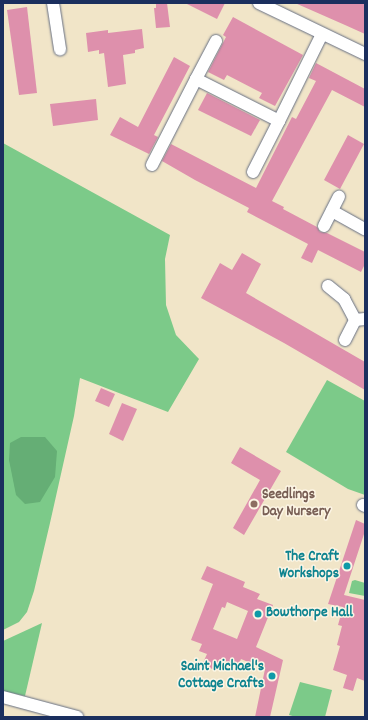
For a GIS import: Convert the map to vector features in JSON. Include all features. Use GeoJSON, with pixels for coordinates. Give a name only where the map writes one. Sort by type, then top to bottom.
{"type":"FeatureCollection","features":[{"type":"Feature","properties":{"kind":"street"},"geometry":{"type":"LineString","coordinates":[[53,3],[60,48]]}},
{"type":"Feature","properties":{"kind":"street"},"geometry":{"type":"LineString","coordinates":[[260,3],[365,54]]}},
{"type":"Feature","properties":{"kind":"street"},"geometry":{"type":"LineString","coordinates":[[253,172],[322,34]]}},
{"type":"Feature","properties":{"kind":"street"},"geometry":{"type":"LineString","coordinates":[[152,165],[216,40]]}},
{"type":"Feature","properties":{"kind":"street"},"geometry":{"type":"LineString","coordinates":[[196,79],[278,121]]}},
{"type":"Feature","properties":{"kind":"street"},"geometry":{"type":"LineString","coordinates":[[324,226],[339,197]]}},
{"type":"Feature","properties":{"kind":"street"},"geometry":{"type":"LineString","coordinates":[[332,211],[365,229]]}},
{"type":"Feature","properties":{"kind":"street"},"geometry":{"type":"LineString","coordinates":[[328,286],[344,299],[360,320],[345,340]]}},
{"type":"Feature","properties":{"kind":"street"},"geometry":{"type":"LineString","coordinates":[[3,697],[77,717]]}},
{"type":"Feature","properties":{"kind":"green space"},"geometry":{"type":"Polygon","coordinates":[[[3,143],[170,235],[165,259],[166,305],[176,335],[199,359],[168,412],[80,378],[74,416],[34,591],[27,612],[19,622],[3,630],[3,143]]]}},
{"type":"Feature","properties":{"kind":"green space"},"geometry":{"type":"Polygon","coordinates":[[[327,380],[365,401],[365,495],[348,489],[286,452],[327,380]]]}},
{"type":"Feature","properties":{"kind":"green space"},"geometry":{"type":"Polygon","coordinates":[[[21,437],[45,437],[57,451],[55,477],[40,502],[25,504],[16,495],[9,460],[10,443],[21,437]]]}},
{"type":"Feature","properties":{"kind":"green space"},"geometry":{"type":"Polygon","coordinates":[[[355,580],[365,583],[365,596],[349,593],[352,581],[355,580]]]}},
{"type":"Feature","properties":{"kind":"green space"},"geometry":{"type":"Polygon","coordinates":[[[42,623],[25,696],[3,691],[3,641],[42,623]]]}},
{"type":"Feature","properties":{"kind":"green space"},"geometry":{"type":"Polygon","coordinates":[[[300,682],[332,690],[325,717],[296,717],[289,715],[300,682]]]}},
{"type":"Feature","properties":{"kind":"building"},"geometry":{"type":"Polygon","coordinates":[[[156,3],[167,3],[170,27],[156,28],[154,8],[156,8],[156,3]]]}},
{"type":"Feature","properties":{"kind":"building"},"geometry":{"type":"Polygon","coordinates":[[[185,3],[225,3],[217,19],[185,3]]]}},
{"type":"Feature","properties":{"kind":"building"},"geometry":{"type":"Polygon","coordinates":[[[295,3],[365,3],[365,34],[345,25],[295,3]]]}},
{"type":"Feature","properties":{"kind":"building"},"geometry":{"type":"Polygon","coordinates":[[[27,7],[37,93],[19,95],[7,10],[27,7]]]}},
{"type":"Feature","properties":{"kind":"building"},"geometry":{"type":"Polygon","coordinates":[[[233,17],[303,55],[275,106],[259,98],[262,93],[227,75],[224,80],[208,72],[226,37],[223,35],[233,17]]]}},
{"type":"Feature","properties":{"kind":"building"},"geometry":{"type":"Polygon","coordinates":[[[142,29],[144,48],[135,50],[135,53],[123,55],[126,84],[108,87],[104,53],[99,54],[99,50],[88,52],[86,33],[108,30],[108,33],[142,29]]]}},
{"type":"Feature","properties":{"kind":"building"},"geometry":{"type":"Polygon","coordinates":[[[174,57],[190,66],[154,135],[158,137],[149,154],[110,135],[120,117],[138,127],[174,57]]]}},
{"type":"Feature","properties":{"kind":"building"},"geometry":{"type":"Polygon","coordinates":[[[316,63],[365,89],[365,107],[332,90],[272,201],[284,207],[283,209],[317,227],[320,232],[327,233],[365,252],[365,264],[361,272],[318,250],[312,263],[301,258],[308,244],[247,212],[249,208],[162,161],[171,144],[256,188],[292,117],[296,119],[316,81],[309,78],[316,63]]]}},
{"type":"Feature","properties":{"kind":"building"},"geometry":{"type":"Polygon","coordinates":[[[207,93],[260,120],[251,136],[198,110],[207,93]]]}},
{"type":"Feature","properties":{"kind":"building"},"geometry":{"type":"Polygon","coordinates":[[[96,99],[98,120],[53,126],[50,104],[96,99]]]}},
{"type":"Feature","properties":{"kind":"building"},"geometry":{"type":"Polygon","coordinates":[[[348,135],[364,144],[340,189],[324,180],[348,135]]]}},
{"type":"Feature","properties":{"kind":"building"},"geometry":{"type":"Polygon","coordinates":[[[242,253],[261,264],[246,293],[365,362],[365,390],[284,343],[201,298],[220,263],[232,270],[242,253]]]}},
{"type":"Feature","properties":{"kind":"building"},"geometry":{"type":"Polygon","coordinates":[[[101,388],[115,394],[109,407],[95,401],[101,388]]]}},
{"type":"Feature","properties":{"kind":"building"},"geometry":{"type":"Polygon","coordinates":[[[122,403],[137,409],[123,441],[109,434],[122,403]]]}},
{"type":"Feature","properties":{"kind":"building","name":"Seedlings Day Nursery"},"geometry":{"type":"Polygon","coordinates":[[[240,447],[281,471],[244,535],[233,528],[260,480],[231,463],[240,447]]]}},
{"type":"Feature","properties":{"kind":"building"},"geometry":{"type":"Polygon","coordinates":[[[356,520],[365,524],[365,531],[344,595],[365,600],[365,681],[357,678],[353,691],[343,688],[347,675],[333,670],[340,646],[337,645],[342,626],[338,625],[343,607],[328,604],[356,520]]]}},
{"type":"Feature","properties":{"kind":"building","name":"Bowthorpe Hall"},"geometry":{"type":"Polygon","coordinates":[[[207,566],[245,582],[243,587],[260,594],[257,599],[273,605],[256,647],[283,660],[270,717],[255,717],[265,669],[241,659],[238,666],[220,659],[215,670],[202,665],[207,654],[199,651],[202,644],[191,640],[213,584],[201,579],[207,566]],[[227,602],[225,608],[222,607],[213,629],[237,639],[248,611],[227,602]]]}},
{"type":"Feature","properties":{"kind":"place","name":"Seedlings Day Nursery"},"geometry":{"type":"Point","coordinates":[254,504]}},
{"type":"Feature","properties":{"kind":"place","name":"The Craft Workshops"},"geometry":{"type":"Point","coordinates":[347,566]}},
{"type":"Feature","properties":{"kind":"place","name":"Bowthorpe Hall"},"geometry":{"type":"Point","coordinates":[258,614]}},
{"type":"Feature","properties":{"kind":"place","name":"Saint Michael's Cottage Crafts"},"geometry":{"type":"Point","coordinates":[272,676]}}]}
